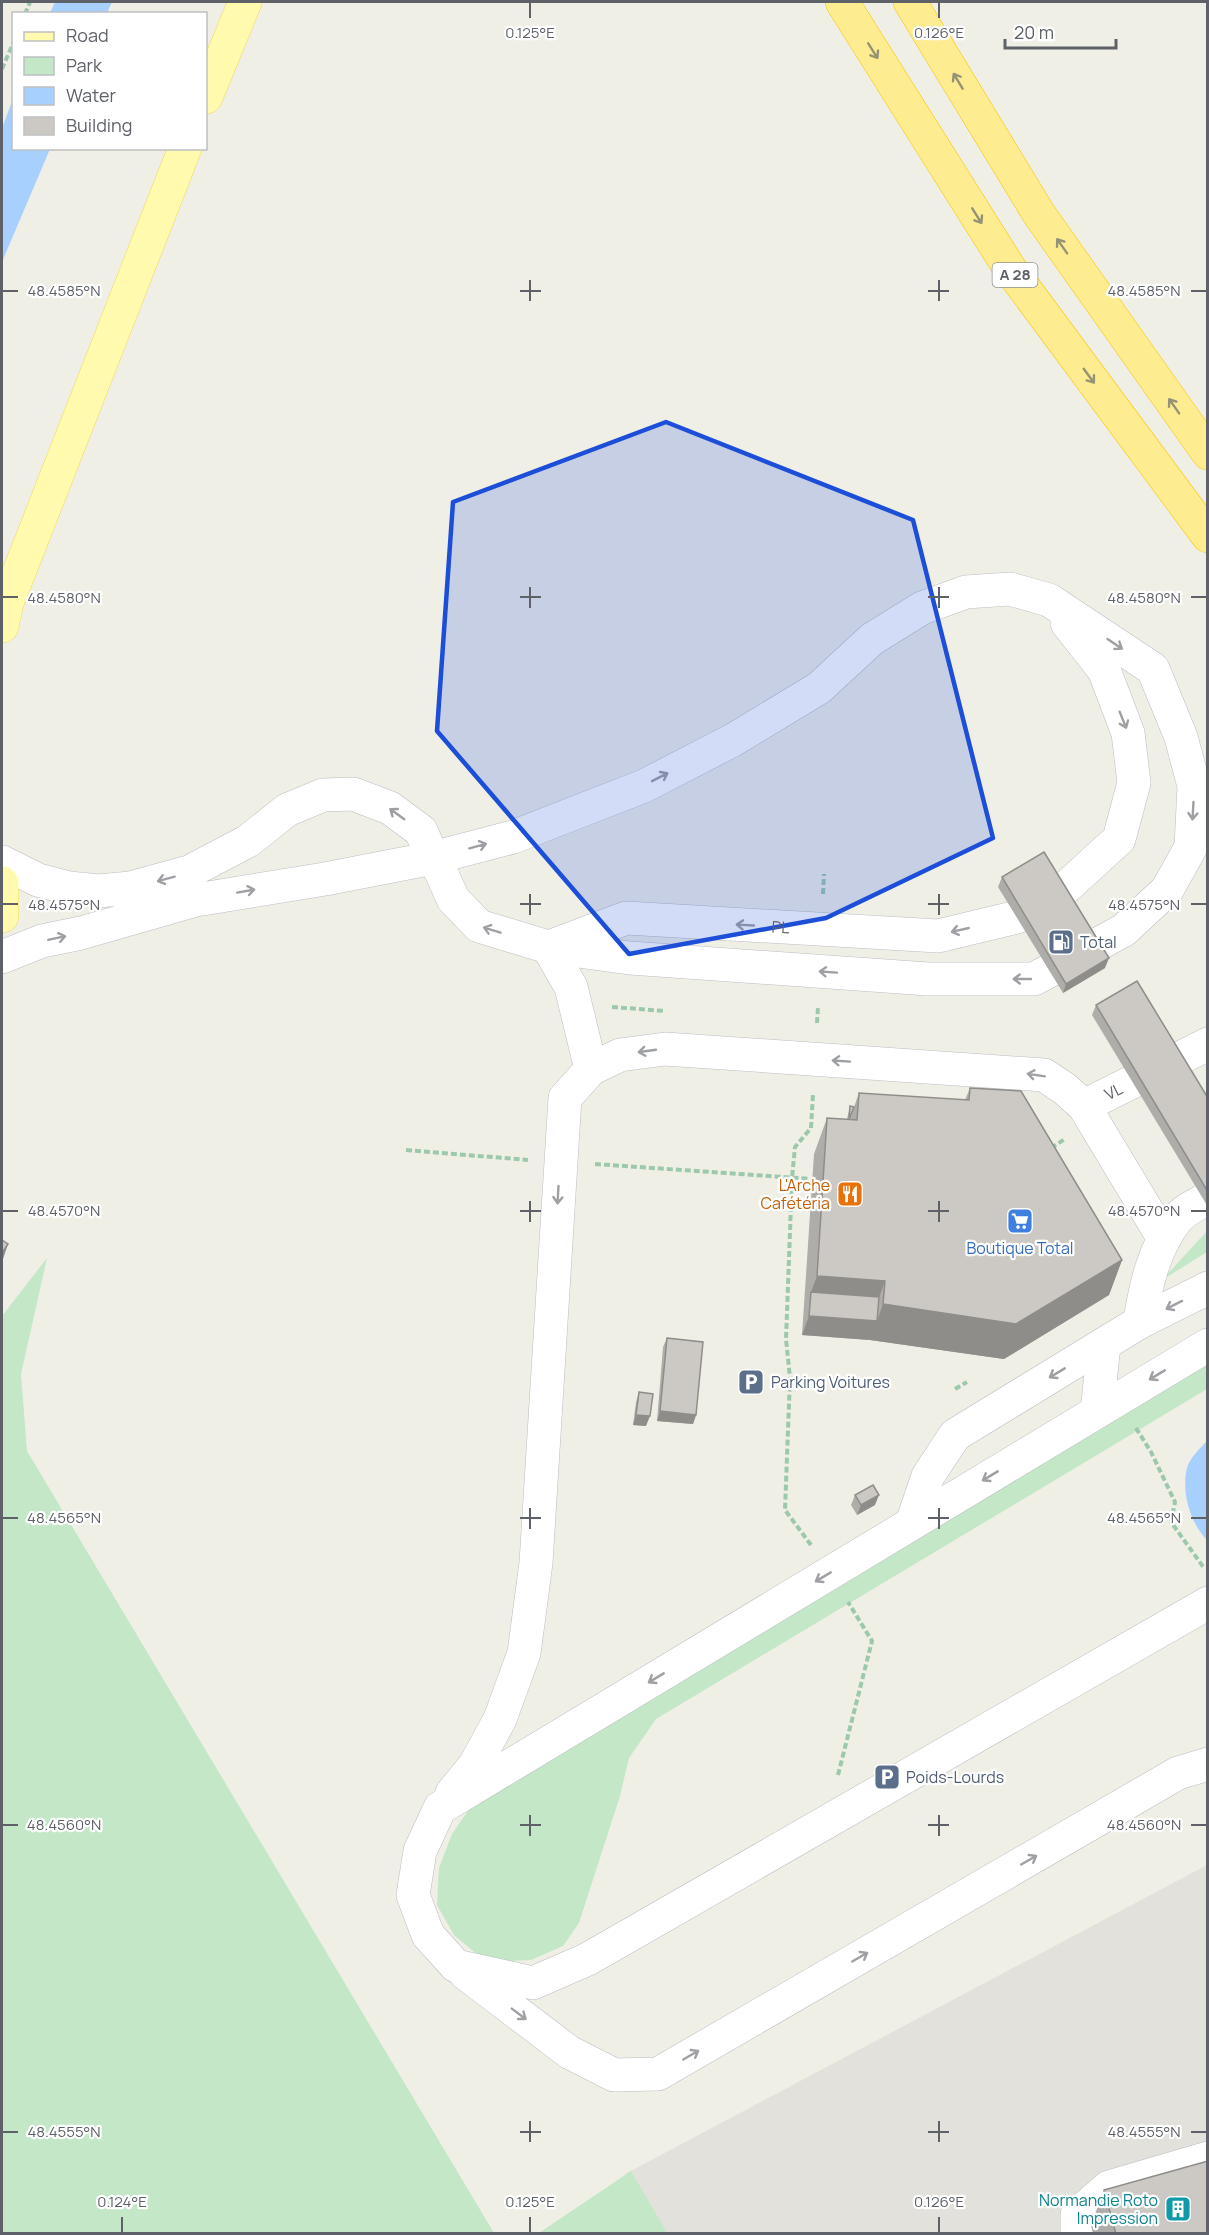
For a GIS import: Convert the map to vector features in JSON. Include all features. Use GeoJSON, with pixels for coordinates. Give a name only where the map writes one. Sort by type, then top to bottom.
{"type":"FeatureCollection","features":[{"type":"Feature","properties":{"kind":"highway","name":"A 28"},"geometry":{"type":"LineString","coordinates":[[842,2],[1010,269],[1208,536]]}},
{"type":"Feature","properties":{"kind":"highway"},"geometry":{"type":"LineString","coordinates":[[910,2],[1040,214],[1208,453]]}},
{"type":"Feature","properties":{"kind":"main road"},"geometry":{"type":"LineString","coordinates":[[207,95],[245,2]]}},
{"type":"Feature","properties":{"kind":"main road"},"geometry":{"type":"LineString","coordinates":[[3,613],[184,150]]}},
{"type":"Feature","properties":{"kind":"main road"},"geometry":{"type":"LineString","coordinates":[[2,883],[2,916]]}},
{"type":"Feature","properties":{"kind":"lane"},"geometry":{"type":"LineString","coordinates":[[2,862],[38,880],[69,888],[98,891],[131,888],[189,872],[248,840],[287,810],[323,795],[353,794],[390,808],[420,831],[433,858],[453,899],[479,926],[548,947],[630,958],[928,979],[1034,979],[1124,930],[1167,890],[1191,847],[1194,786],[1181,737],[1153,669],[1049,600],[1010,590],[966,592],[922,608],[872,639],[819,688],[733,740],[644,786],[513,837],[433,858],[325,879],[196,900],[81,933],[42,941],[2,957]]}},
{"type":"Feature","properties":{"kind":"lane"},"geometry":{"type":"LineString","coordinates":[[1049,600],[1104,670],[1128,733],[1134,783],[1119,839],[1061,892]]}},
{"type":"Feature","properties":{"kind":"lane","name":"PL"},"geometry":{"type":"LineString","coordinates":[[548,947],[626,918],[938,936],[1017,917]]}},
{"type":"Feature","properties":{"kind":"lane"},"geometry":{"type":"LineString","coordinates":[[548,947],[571,987],[591,1069]]}},
{"type":"Feature","properties":{"kind":"lane","name":"VL"},"geometry":{"type":"LineString","coordinates":[[1084,1106],[1208,1044]]}},
{"type":"Feature","properties":{"kind":"lane"},"geometry":{"type":"LineString","coordinates":[[1164,1239],[1084,1106],[1044,1075],[665,1049],[620,1055],[591,1069],[566,1098],[560,1162],[536,1563],[524,1653],[500,1719],[475,1765],[440,1808],[420,1851],[413,1895],[428,1935],[456,1966],[569,2052],[614,2075],[658,2074],[1178,1773],[1208,1764]]}},
{"type":"Feature","properties":{"kind":"lane"},"geometry":{"type":"LineString","coordinates":[[1140,1322],[1145,1290],[1164,1239],[1178,1217],[1208,1198]]}},
{"type":"Feature","properties":{"kind":"lane"},"geometry":{"type":"LineString","coordinates":[[912,1523],[928,1476],[955,1435],[1140,1322],[1208,1288]]}},
{"type":"Feature","properties":{"kind":"lane"},"geometry":{"type":"LineString","coordinates":[[1097,1412],[1104,1344]]}},
{"type":"Feature","properties":{"kind":"lane"},"geometry":{"type":"LineString","coordinates":[[440,1808],[1208,1345]]}},
{"type":"Feature","properties":{"kind":"lane"},"geometry":{"type":"LineString","coordinates":[[456,1966],[533,1983],[588,1959],[1208,1603]]}},
{"type":"Feature","properties":{"kind":"lane"},"geometry":{"type":"LineString","coordinates":[[1077,2234],[1077,2215],[1109,2187],[1208,2158]]}},
{"type":"Feature","properties":{"kind":"path"},"geometry":{"type":"LineString","coordinates":[[2,69],[12,46]]}},
{"type":"Feature","properties":{"kind":"path"},"geometry":{"type":"LineString","coordinates":[[821,930],[824,874]]}},
{"type":"Feature","properties":{"kind":"path"},"geometry":{"type":"LineString","coordinates":[[819,971],[811,1128],[795,1147],[792,1178],[786,1339],[790,1378],[785,1510],[830,1573],[872,1641],[837,1775]]}},
{"type":"Feature","properties":{"kind":"path"},"geometry":{"type":"LineString","coordinates":[[604,1007],[675,1012]]}},
{"type":"Feature","properties":{"kind":"path"},"geometry":{"type":"LineString","coordinates":[[806,1020],[817,1021]]}},
{"type":"Feature","properties":{"kind":"path"},"geometry":{"type":"LineString","coordinates":[[1048,1142],[1054,1153]]}},
{"type":"Feature","properties":{"kind":"path"},"geometry":{"type":"LineString","coordinates":[[406,1150],[812,1179]]}},
{"type":"Feature","properties":{"kind":"path"},"geometry":{"type":"LineString","coordinates":[[1134,1426],[1151,1452],[1175,1502],[1171,1522],[1208,1574]]}},
{"type":"Feature","properties":{"kind":"highlighted area"},"geometry":{"type":"Polygon","coordinates":[[[666,422],[913,520],[993,838],[826,918],[629,954],[437,731],[453,502],[666,422]]]}},
{"type":"Feature","properties":{"kind":"shaded area"},"geometry":{"type":"Polygon","coordinates":[[[1207,1865],[1207,2233],[661,2233],[625,2174],[1207,1865]]]}},
{"type":"Feature","properties":{"kind":"green space"},"geometry":{"type":"Polygon","coordinates":[[[1207,1231],[1207,1252],[1162,1280],[1207,1231]]]}},
{"type":"Feature","properties":{"kind":"green space"},"geometry":{"type":"Polygon","coordinates":[[[47,1258],[21,1374],[27,1451],[494,2233],[2,2233],[2,1316],[47,1258]]]}},
{"type":"Feature","properties":{"kind":"green space"},"geometry":{"type":"Polygon","coordinates":[[[1207,1357],[1207,1389],[656,1719],[629,1758],[620,1796],[579,1923],[563,1946],[531,1960],[505,1961],[479,1956],[454,1935],[437,1905],[439,1868],[452,1834],[472,1805],[1207,1357]]]}},
{"type":"Feature","properties":{"kind":"green space"},"geometry":{"type":"Polygon","coordinates":[[[631,2171],[667,2233],[539,2233],[631,2171]]]}},
{"type":"Feature","properties":{"kind":"water"},"geometry":{"type":"Polygon","coordinates":[[[55,2],[112,2],[107,12],[50,12],[55,2]]]}},
{"type":"Feature","properties":{"kind":"water"},"geometry":{"type":"Polygon","coordinates":[[[12,102],[12,150],[50,150],[2,262],[2,128],[12,102]]]}},
{"type":"Feature","properties":{"kind":"water"},"geometry":{"type":"Polygon","coordinates":[[[1207,1441],[1207,1540],[1196,1525],[1188,1506],[1185,1477],[1188,1465],[1207,1441]]]}},
{"type":"Feature","properties":{"kind":"building","name":"Total"},"geometry":{"type":"Polygon","coordinates":[[[1044,852],[1109,958],[1066,984],[1002,877],[1044,852]]]}},
{"type":"Feature","properties":{"kind":"building"},"geometry":{"type":"Polygon","coordinates":[[[1137,981],[1208,1098],[1208,1192],[1096,1005],[1137,981]]]}},
{"type":"Feature","properties":{"kind":"building"},"geometry":{"type":"Polygon","coordinates":[[[970,1088],[1021,1091],[1122,1260],[1016,1324],[883,1304],[885,1281],[817,1276],[827,1118],[857,1120],[859,1093],[969,1100],[970,1088]]]}},
{"type":"Feature","properties":{"kind":"building"},"geometry":{"type":"Polygon","coordinates":[[[850,1106],[854,1107],[849,1119],[850,1106]]]}},
{"type":"Feature","properties":{"kind":"building"},"geometry":{"type":"Polygon","coordinates":[[[2,1240],[8,1244],[2,1253],[2,1240]]]}},
{"type":"Feature","properties":{"kind":"building"},"geometry":{"type":"Polygon","coordinates":[[[811,1292],[879,1297],[877,1321],[809,1316],[811,1292]]]}},
{"type":"Feature","properties":{"kind":"building"},"geometry":{"type":"Polygon","coordinates":[[[667,1338],[703,1342],[696,1415],[660,1411],[667,1338]]]}},
{"type":"Feature","properties":{"kind":"building"},"geometry":{"type":"Polygon","coordinates":[[[639,1392],[653,1394],[650,1416],[636,1415],[639,1392]]]}},
{"type":"Feature","properties":{"kind":"building"},"geometry":{"type":"Polygon","coordinates":[[[873,1485],[879,1495],[861,1505],[855,1495],[873,1485]]]}},
{"type":"Feature","properties":{"kind":"building"},"geometry":{"type":"Polygon","coordinates":[[[1208,2161],[1208,2234],[1116,2234],[1104,2190],[1208,2161]]]}},
{"type":"Feature","properties":{"kind":"place","name":"Total"},"geometry":{"type":"Point","coordinates":[1061,942]}},
{"type":"Feature","properties":{"kind":"place","name":"L'Arche Cafétéria"},"geometry":{"type":"Point","coordinates":[850,1194]}},
{"type":"Feature","properties":{"kind":"place","name":"Boutique Total"},"geometry":{"type":"Point","coordinates":[1020,1221]}},
{"type":"Feature","properties":{"kind":"place","name":"Parking Voitures"},"geometry":{"type":"Point","coordinates":[751,1382]}},
{"type":"Feature","properties":{"kind":"place","name":"Poids-Lourds"},"geometry":{"type":"Point","coordinates":[887,1777]}},
{"type":"Feature","properties":{"kind":"place","name":"Normandie Roto Impression"},"geometry":{"type":"Point","coordinates":[1178,2209]}}]}
